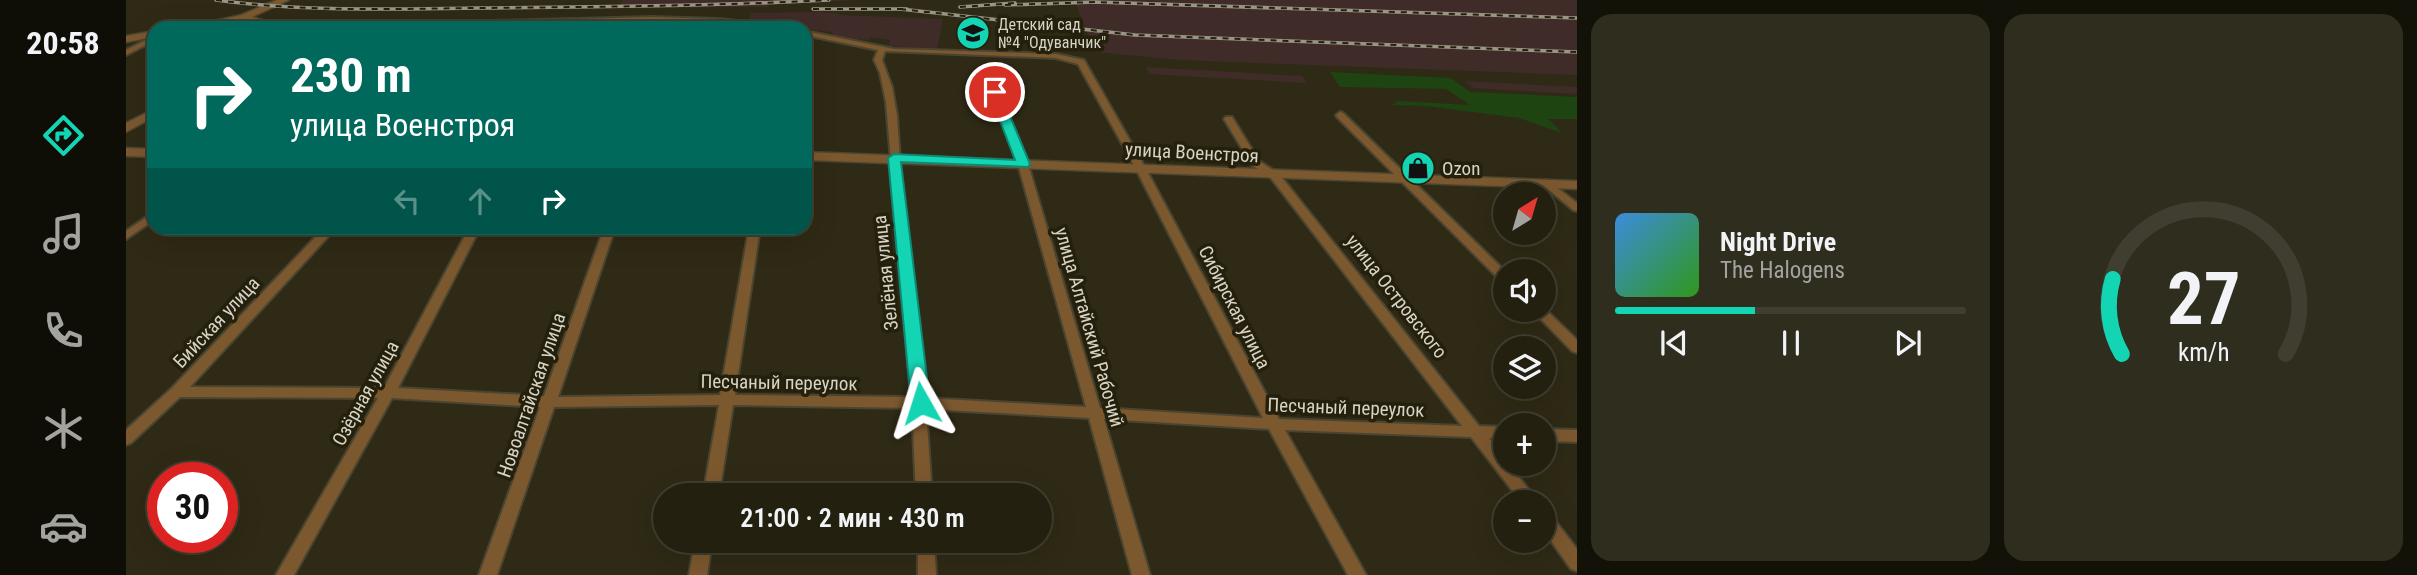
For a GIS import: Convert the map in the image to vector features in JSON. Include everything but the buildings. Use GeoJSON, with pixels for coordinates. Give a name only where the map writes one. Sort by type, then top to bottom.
{"type":"FeatureCollection","features":[{"type":"Feature","properties":{"kind":"street"},"geometry":{"type":"LineString","coordinates":[[220,21],[243,16],[285,0]]}},
{"type":"Feature","properties":{"kind":"street"},"geometry":{"type":"LineString","coordinates":[[243,16],[260,21]]}},
{"type":"Feature","properties":{"kind":"street"},"geometry":{"type":"LineString","coordinates":[[574,21],[720,21]]}},
{"type":"Feature","properties":{"kind":"street"},"geometry":{"type":"LineString","coordinates":[[812,34],[882,49]]}},
{"type":"Feature","properties":{"kind":"street"},"geometry":{"type":"LineString","coordinates":[[126,39],[147,37]]}},
{"type":"Feature","properties":{"kind":"street"},"geometry":{"type":"LineString","coordinates":[[126,53],[147,40]]}},
{"type":"Feature","properties":{"kind":"street","name":"Сибирская улица"},"geometry":{"type":"LineString","coordinates":[[882,49],[1056,56],[1077,59],[1082,63],[1142,169],[1274,424],[1357,575]]}},
{"type":"Feature","properties":{"kind":"street","name":"Зелёная улица"},"geometry":{"type":"LineString","coordinates":[[882,49],[878,60],[889,86],[894,158],[921,403],[924,483]]}},
{"type":"Feature","properties":{"kind":"street","name":"улица Алтайский Рабочий"},"geometry":{"type":"LineString","coordinates":[[995,92],[1023,164],[1141,575]]}},
{"type":"Feature","properties":{"kind":"street"},"geometry":{"type":"LineString","coordinates":[[1340,115],[1493,266]]}},
{"type":"Feature","properties":{"kind":"street"},"geometry":{"type":"LineString","coordinates":[[126,128],[147,116]]}},
{"type":"Feature","properties":{"kind":"street","name":"улица Островского"},"geometry":{"type":"LineString","coordinates":[[1229,119],[1255,163],[1275,176],[1522,490]]}},
{"type":"Feature","properties":{"kind":"street"},"geometry":{"type":"LineString","coordinates":[[126,152],[147,153]]}},
{"type":"Feature","properties":{"kind":"street","name":"улица Военстроя"},"geometry":{"type":"LineString","coordinates":[[812,156],[1275,176],[1518,182]]}},
{"type":"Feature","properties":{"kind":"street","name":"улица Военстроя"},"geometry":{"type":"LineString","coordinates":[[1556,184],[1577,185]]}},
{"type":"Feature","properties":{"kind":"street"},"geometry":{"type":"LineString","coordinates":[[1556,190],[1577,208]]}},
{"type":"Feature","properties":{"kind":"street"},"geometry":{"type":"LineString","coordinates":[[126,236],[147,220]]}},
{"type":"Feature","properties":{"kind":"street","name":"Бийская улица"},"geometry":{"type":"LineString","coordinates":[[126,439],[177,392],[323,235]]}},
{"type":"Feature","properties":{"kind":"street","name":"Озёрная улица"},"geometry":{"type":"LineString","coordinates":[[285,575],[388,393],[471,235]]}},
{"type":"Feature","properties":{"kind":"street","name":"Новоалтайская улица"},"geometry":{"type":"LineString","coordinates":[[488,575],[608,235]]}},
{"type":"Feature","properties":{"kind":"street"},"geometry":{"type":"LineString","coordinates":[[713,483],[754,235]]}},
{"type":"Feature","properties":{"kind":"street"},"geometry":{"type":"LineString","coordinates":[[1550,322],[1577,348]]}},
{"type":"Feature","properties":{"kind":"street","name":"Песчаный переулок"},"geometry":{"type":"LineString","coordinates":[[177,392],[388,393],[550,402],[726,400],[921,403],[1274,424],[1493,433]]}},
{"type":"Feature","properties":{"kind":"street"},"geometry":{"type":"LineString","coordinates":[[1556,435],[1577,436]]}},
{"type":"Feature","properties":{"kind":"street"},"geometry":{"type":"LineString","coordinates":[[1556,535],[1577,563]]}},
{"type":"Feature","properties":{"kind":"street"},"geometry":{"type":"LineString","coordinates":[[698,575],[701,553]]}},
{"type":"Feature","properties":{"kind":"street"},"geometry":{"type":"LineString","coordinates":[[926,553],[927,575]]}},
{"type":"Feature","properties":{"kind":"shaded area"},"geometry":{"type":"Polygon","coordinates":[[[623,0],[857,0],[767,7],[622,8],[620,4],[623,0]]]}},
{"type":"Feature","properties":{"kind":"shaded area"},"geometry":{"type":"Polygon","coordinates":[[[1074,0],[1577,0],[1577,75],[1180,60],[1095,52],[1074,0]]]}},
{"type":"Feature","properties":{"kind":"shaded area"},"geometry":{"type":"Polygon","coordinates":[[[818,12],[943,19],[937,50],[889,46],[890,40],[870,37],[869,40],[834,36],[831,32],[812,29],[812,21],[748,21],[751,13],[818,12]]]}},
{"type":"Feature","properties":{"kind":"shaded area"},"geometry":{"type":"Polygon","coordinates":[[[1146,67],[1302,76],[1307,83],[1149,74],[1146,67]]]}},
{"type":"Feature","properties":{"kind":"shaded area"},"geometry":{"type":"Polygon","coordinates":[[[1465,81],[1577,87],[1577,94],[1474,88],[1465,81]]]}},
{"type":"Feature","properties":{"kind":"green space"},"geometry":{"type":"Polygon","coordinates":[[[1330,72],[1451,78],[1470,92],[1577,97],[1577,119],[1548,119],[1562,133],[1519,118],[1426,106],[1392,105],[1398,101],[1470,105],[1446,89],[1340,87],[1330,72]]]}},
{"type":"Feature","properties":{"kind":"railway"},"geometry":{"type":"LineString","coordinates":[[216,0],[314,8],[379,9],[653,6],[829,0]]}},
{"type":"Feature","properties":{"kind":"railway"},"geometry":{"type":"LineString","coordinates":[[1005,5],[1095,2],[1577,18]]}},
{"type":"Feature","properties":{"kind":"railway"},"geometry":{"type":"LineString","coordinates":[[960,7],[1015,3]]}},
{"type":"Feature","properties":{"kind":"railway"},"geometry":{"type":"LineString","coordinates":[[813,9],[900,9]]}},
{"type":"Feature","properties":{"kind":"railway"},"geometry":{"type":"LineString","coordinates":[[900,9],[907,9]]}},
{"type":"Feature","properties":{"kind":"railway"},"geometry":{"type":"LineString","coordinates":[[900,9],[1135,35],[1577,52]]}},
{"type":"Feature","properties":{"kind":"place","name":"Детский сад №4 \"Одуванчик\""},"geometry":{"type":"Point","coordinates":[973,33]}},
{"type":"Feature","properties":{"kind":"place","name":"Ozon"},"geometry":{"type":"Point","coordinates":[1418,168]}},
{"type":"Feature","properties":{"kind":"route"},"geometry":{"type":"LineString","coordinates":[[921,403],[894,158],[1023,164],[995,92]]}}]}
